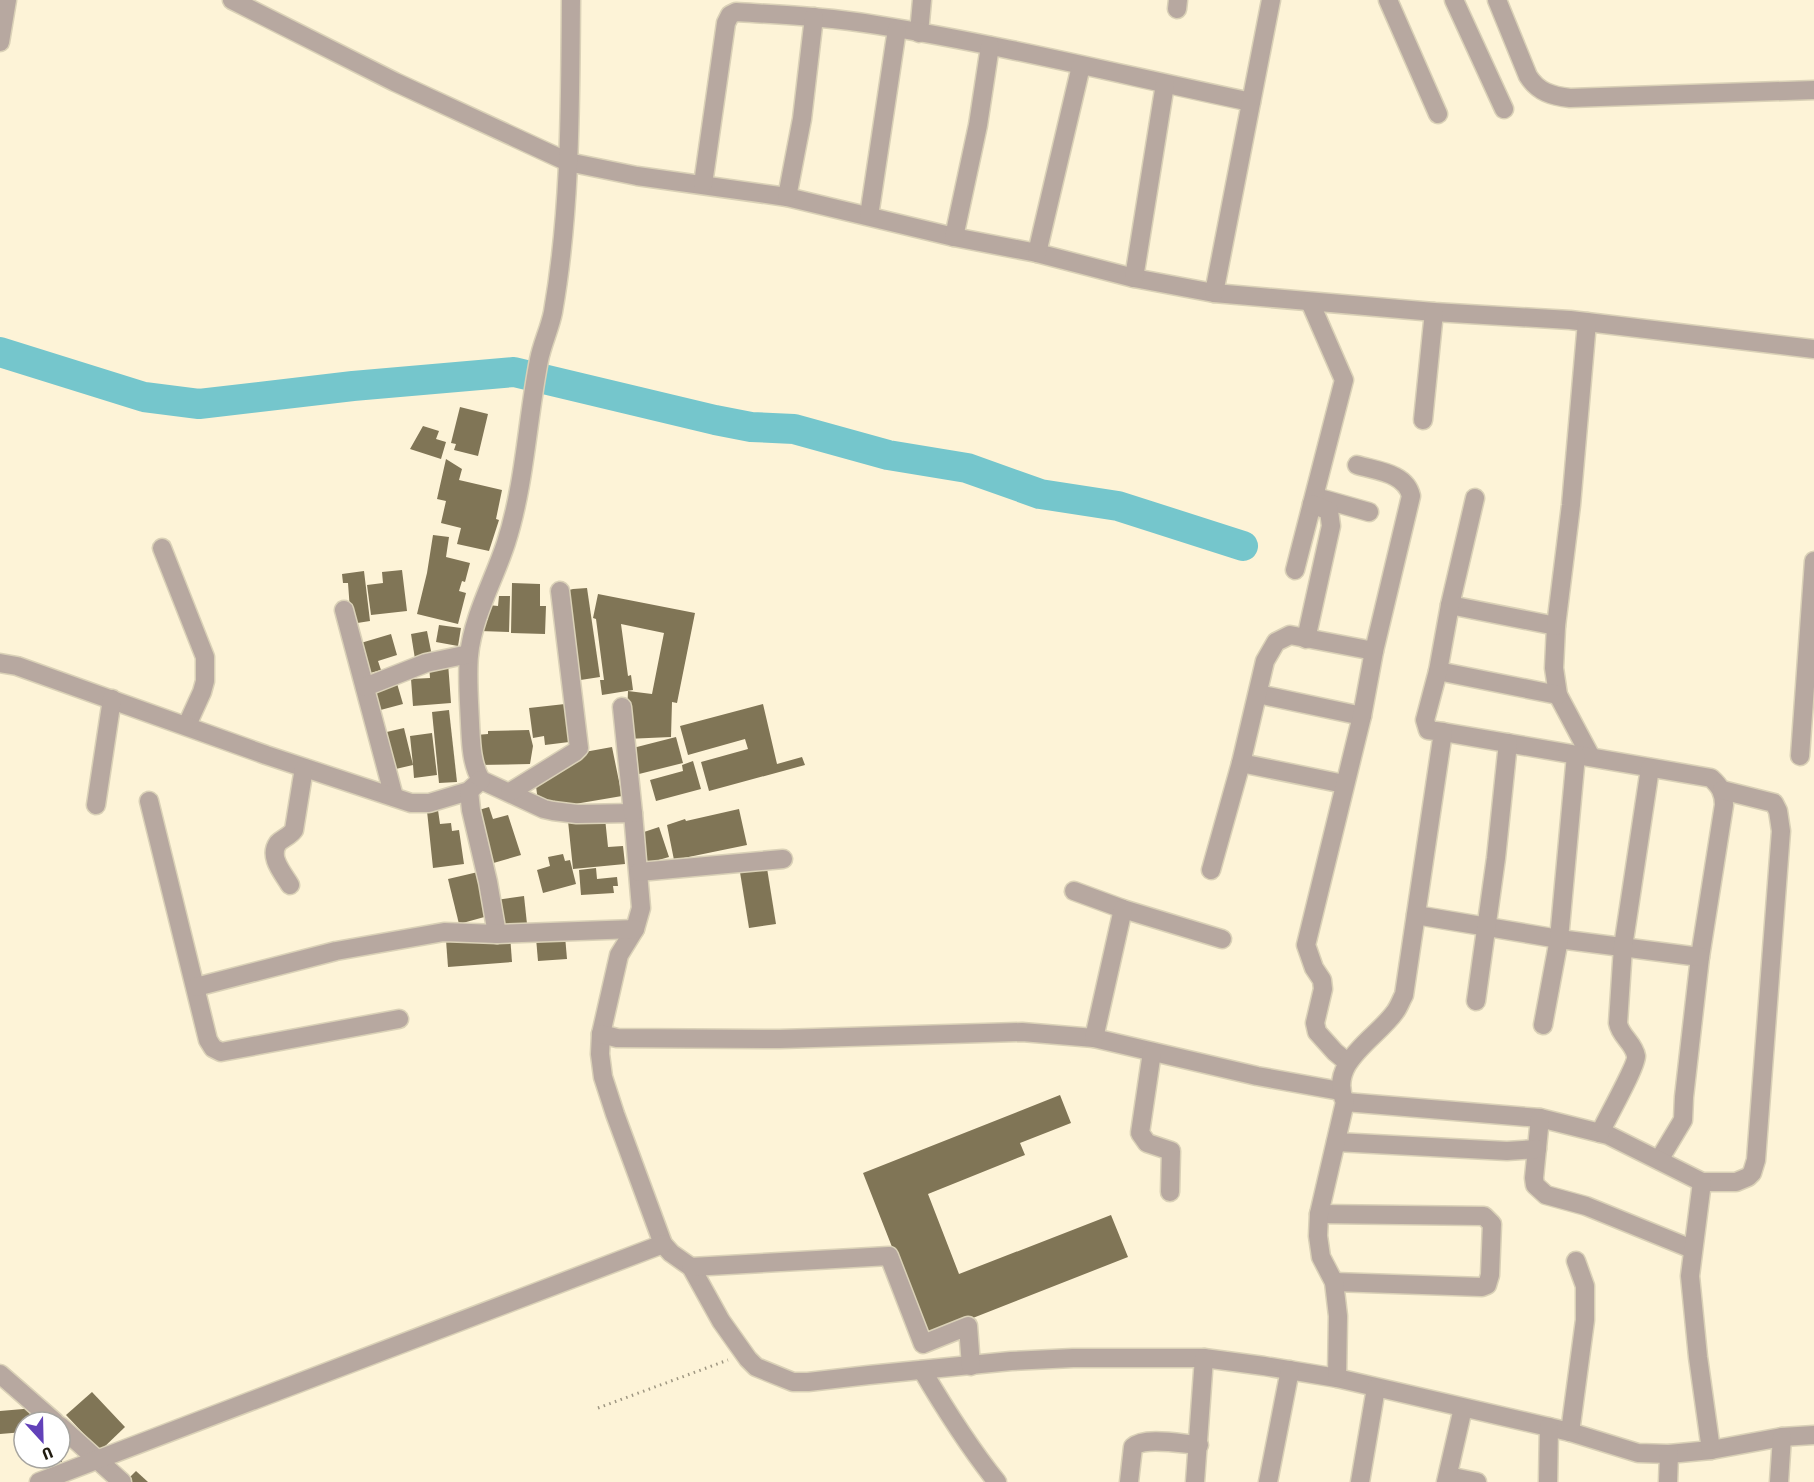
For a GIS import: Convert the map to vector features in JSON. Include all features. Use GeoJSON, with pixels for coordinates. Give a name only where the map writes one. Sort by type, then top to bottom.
{"type":"FeatureCollection","features":[{"type":"Feature","properties":{"kind":"street"},"geometry":{"type":"LineString","coordinates":[[0,42],[7,0]]}},
{"type":"Feature","properties":{"kind":"street"},"geometry":{"type":"LineString","coordinates":[[232,0],[394,82],[568,162],[637,176],[787,197],[1134,278],[1214,293],[1434,312],[1587,322],[1814,349]]}},
{"type":"Feature","properties":{"kind":"street"},"geometry":{"type":"LineString","coordinates":[[497,934],[488,882],[471,810],[475,786],[471,740],[469,654],[475,626],[506,542],[515,509],[539,359],[553,314],[564,222],[568,162],[571,0]]}},
{"type":"Feature","properties":{"kind":"street"},"geometry":{"type":"LineString","coordinates":[[919,33],[922,0]]}},
{"type":"Feature","properties":{"kind":"street"},"geometry":{"type":"LineString","coordinates":[[1214,293],[1271,0]]}},
{"type":"Feature","properties":{"kind":"street"},"geometry":{"type":"LineString","coordinates":[[1388,0],[1438,114]]}},
{"type":"Feature","properties":{"kind":"street"},"geometry":{"type":"LineString","coordinates":[[1454,0],[1504,109]]}},
{"type":"Feature","properties":{"kind":"street"},"geometry":{"type":"LineString","coordinates":[[1497,0],[1528,76],[1534,86],[1554,97],[1570,99],[1814,90]]}},
{"type":"Feature","properties":{"kind":"street"},"geometry":{"type":"LineString","coordinates":[[703,184],[726,23],[726,8],[736,12],[814,17],[897,28],[1251,102]]}},
{"type":"Feature","properties":{"kind":"street"},"geometry":{"type":"LineString","coordinates":[[787,197],[802,119],[814,17]]}},
{"type":"Feature","properties":{"kind":"street"},"geometry":{"type":"LineString","coordinates":[[868,216],[897,28]]}},
{"type":"Feature","properties":{"kind":"street"},"geometry":{"type":"LineString","coordinates":[[954,237],[978,125],[990,46]]}},
{"type":"Feature","properties":{"kind":"street"},"geometry":{"type":"LineString","coordinates":[[1037,254],[1081,66]]}},
{"type":"Feature","properties":{"kind":"street"},"geometry":{"type":"LineString","coordinates":[[1134,278],[1165,84]]}},
{"type":"Feature","properties":{"kind":"street"},"geometry":{"type":"LineString","coordinates":[[1295,570],[1344,380],[1310,302]]}},
{"type":"Feature","properties":{"kind":"street"},"geometry":{"type":"LineString","coordinates":[[1423,420],[1434,312]]}},
{"type":"Feature","properties":{"kind":"street"},"geometry":{"type":"LineString","coordinates":[[1543,1025],[1559,939],[1583,756],[1558,695],[1554,668],[1556,626],[1573,494],[1587,322]]}},
{"type":"Feature","properties":{"kind":"street"},"geometry":{"type":"LineString","coordinates":[[1347,1062],[1317,1032],[1315,1023],[1323,989],[1322,980],[1314,968],[1306,945],[1362,716],[1374,651],[1411,496],[1409,487],[1402,480],[1357,465]]}},
{"type":"Feature","properties":{"kind":"street"},"geometry":{"type":"LineString","coordinates":[[601,1034],[617,1038],[780,1039],[1022,1032],[1094,1038],[1342,1096],[1540,1118],[1600,1133],[1702,1182],[1736,1182],[1752,1173],[1756,1160],[1781,831],[1778,811],[1774,803],[1722,790],[1711,778],[1430,731],[1425,723],[1475,498]]}},
{"type":"Feature","properties":{"kind":"street"},"geometry":{"type":"LineString","coordinates":[[1313,500],[1369,512]]}},
{"type":"Feature","properties":{"kind":"street"},"geometry":{"type":"LineString","coordinates":[[1306,639],[1331,526],[1329,511],[1313,500]]}},
{"type":"Feature","properties":{"kind":"street"},"geometry":{"type":"LineString","coordinates":[[162,548],[205,657],[205,681],[202,693],[187,725]]}},
{"type":"Feature","properties":{"kind":"street"},"geometry":{"type":"LineString","coordinates":[[1800,756],[1814,561]]}},
{"type":"Feature","properties":{"kind":"street"},"geometry":{"type":"LineString","coordinates":[[510,792],[575,752],[579,747],[560,591]]}},
{"type":"Feature","properties":{"kind":"street"},"geometry":{"type":"LineString","coordinates":[[1450,605],[1556,626]]}},
{"type":"Feature","properties":{"kind":"street"},"geometry":{"type":"LineString","coordinates":[[344,610],[394,797]]}},
{"type":"Feature","properties":{"kind":"street"},"geometry":{"type":"LineString","coordinates":[[1211,870],[1241,764],[1264,661],[1276,642],[1290,635],[1374,651]]}},
{"type":"Feature","properties":{"kind":"street"},"geometry":{"type":"LineString","coordinates":[[365,687],[426,663],[469,654]]}},
{"type":"Feature","properties":{"kind":"street"},"geometry":{"type":"LineString","coordinates":[[0,663],[17,666],[304,768],[420,804],[475,786],[510,792],[544,809],[553,811],[577,814],[633,813]]}},
{"type":"Feature","properties":{"kind":"street"},"geometry":{"type":"LineString","coordinates":[[1438,671],[1558,695]]}},
{"type":"Feature","properties":{"kind":"street"},"geometry":{"type":"LineString","coordinates":[[1258,694],[1362,716]]}},
{"type":"Feature","properties":{"kind":"street"},"geometry":{"type":"LineString","coordinates":[[96,805],[112,699]]}},
{"type":"Feature","properties":{"kind":"street"},"geometry":{"type":"LineString","coordinates":[[622,707],[641,908],[635,929],[620,955],[601,1034],[600,1054],[603,1077],[663,1244],[671,1254],[691,1267],[721,1321],[756,1367],[793,1382],[808,1383],[1011,1361],[1073,1358],[1204,1358],[1337,1378],[1570,1432],[1626,1450],[1669,1454],[1711,1450],[1782,1437],[1814,1435]]}},
{"type":"Feature","properties":{"kind":"street"},"geometry":{"type":"LineString","coordinates":[[1337,1378],[1338,1316],[1334,1282],[1319,1249],[1319,1214],[1336,1142],[1347,1062],[1397,1011],[1404,995],[1443,732]]}},
{"type":"Feature","properties":{"kind":"street"},"geometry":{"type":"LineString","coordinates":[[1476,1001],[1487,927],[1508,743]]}},
{"type":"Feature","properties":{"kind":"street"},"geometry":{"type":"LineString","coordinates":[[1241,764],[1344,784]]}},
{"type":"Feature","properties":{"kind":"street"},"geometry":{"type":"LineString","coordinates":[[290,885],[277,863],[275,851],[279,842],[294,830],[304,768]]}},
{"type":"Feature","properties":{"kind":"street"},"geometry":{"type":"LineString","coordinates":[[1600,1133],[1619,1092],[1634,1068],[1636,1059],[1632,1046],[1620,1031],[1618,1023],[1623,947],[1650,768]]}},
{"type":"Feature","properties":{"kind":"street"},"geometry":{"type":"LineString","coordinates":[[1659,1160],[1683,1120],[1700,957],[1724,805],[1722,790]]}},
{"type":"Feature","properties":{"kind":"street"},"geometry":{"type":"LineString","coordinates":[[149,801],[208,1040],[213,1048],[221,1052],[399,1019]]}},
{"type":"Feature","properties":{"kind":"street"},"geometry":{"type":"LineString","coordinates":[[639,872],[783,859]]}},
{"type":"Feature","properties":{"kind":"street"},"geometry":{"type":"LineString","coordinates":[[1074,891],[1123,909],[1222,939]]}},
{"type":"Feature","properties":{"kind":"street"},"geometry":{"type":"LineString","coordinates":[[1094,1038],[1123,909]]}},
{"type":"Feature","properties":{"kind":"street"},"geometry":{"type":"LineString","coordinates":[[1416,915],[1559,939],[1700,957]]}},
{"type":"Feature","properties":{"kind":"street"},"geometry":{"type":"LineString","coordinates":[[196,987],[336,951],[444,932],[497,934],[635,929]]}},
{"type":"Feature","properties":{"kind":"street"},"geometry":{"type":"LineString","coordinates":[[1152,1052],[1140,1133],[1147,1143],[1171,1151],[1170,1192]]}},
{"type":"Feature","properties":{"kind":"street"},"geometry":{"type":"LineString","coordinates":[[1540,1118],[1534,1185],[1546,1195],[1586,1206],[1692,1249]]}},
{"type":"Feature","properties":{"kind":"street"},"geometry":{"type":"LineString","coordinates":[[1336,1142],[1507,1151],[1537,1149]]}},
{"type":"Feature","properties":{"kind":"street"},"geometry":{"type":"LineString","coordinates":[[1702,1182],[1690,1276],[1711,1450]]}},
{"type":"Feature","properties":{"kind":"street"},"geometry":{"type":"LineString","coordinates":[[1319,1214],[1484,1216],[1492,1224],[1490,1275],[1487,1285],[1482,1287],[1334,1282]]}},
{"type":"Feature","properties":{"kind":"street"},"geometry":{"type":"LineString","coordinates":[[39,1482],[663,1244]]}},
{"type":"Feature","properties":{"kind":"street"},"geometry":{"type":"LineString","coordinates":[[691,1267],[889,1256],[923,1344],[968,1326],[971,1366]]}},
{"type":"Feature","properties":{"kind":"street"},"geometry":{"type":"LineString","coordinates":[[1570,1432],[1585,1320],[1585,1286],[1575,1261]]}},
{"type":"Feature","properties":{"kind":"street"},"geometry":{"type":"LineString","coordinates":[[1195,1482],[1204,1358]]}},
{"type":"Feature","properties":{"kind":"street"},"geometry":{"type":"LineString","coordinates":[[922,1370],[961,1435],[997,1482]]}},
{"type":"Feature","properties":{"kind":"street"},"geometry":{"type":"LineString","coordinates":[[1268,1482],[1290,1370]]}},
{"type":"Feature","properties":{"kind":"street"},"geometry":{"type":"LineString","coordinates":[[0,1374],[41,1410]]}},
{"type":"Feature","properties":{"kind":"street"},"geometry":{"type":"LineString","coordinates":[[1360,1482],[1376,1388]]}},
{"type":"Feature","properties":{"kind":"street"},"geometry":{"type":"LineString","coordinates":[[1463,1408],[1447,1479],[1477,1482]]}},
{"type":"Feature","properties":{"kind":"street"},"geometry":{"type":"LineString","coordinates":[[1548,1482],[1549,1427]]}},
{"type":"Feature","properties":{"kind":"street"},"geometry":{"type":"LineString","coordinates":[[72,1436],[123,1482]]}},
{"type":"Feature","properties":{"kind":"street"},"geometry":{"type":"LineString","coordinates":[[1779,1482],[1782,1437]]}},
{"type":"Feature","properties":{"kind":"street"},"geometry":{"type":"LineString","coordinates":[[1129,1482],[1133,1447],[1136,1444],[1149,1441],[1199,1445]]}},
{"type":"Feature","properties":{"kind":"street"},"geometry":{"type":"LineString","coordinates":[[1668,1482],[1669,1454]]}},
{"type":"Feature","properties":{"kind":"path"},"geometry":{"type":"LineString","coordinates":[[598,1408],[744,1354]]}},
{"type":"Feature","properties":{"kind":"building"},"geometry":{"type":"Polygon","coordinates":[[[460,407],[488,414],[478,456],[454,450],[456,444],[451,443],[460,407]]]}},
{"type":"Feature","properties":{"kind":"building"},"geometry":{"type":"Polygon","coordinates":[[[423,426],[439,431],[436,439],[446,442],[441,459],[410,449],[423,426]]]}},
{"type":"Feature","properties":{"kind":"building"},"geometry":{"type":"Polygon","coordinates":[[[446,459],[462,469],[459,480],[502,490],[496,519],[499,520],[489,551],[457,544],[461,528],[441,523],[446,501],[437,499],[446,459]]]}},
{"type":"Feature","properties":{"kind":"building"},"geometry":{"type":"Polygon","coordinates":[[[433,535],[449,537],[446,557],[470,563],[465,582],[462,581],[459,591],[466,593],[458,624],[417,614],[433,535]]]}},
{"type":"Feature","properties":{"kind":"building"},"geometry":{"type":"Polygon","coordinates":[[[402,570],[407,611],[371,615],[367,585],[383,583],[382,572],[402,570]]]}},
{"type":"Feature","properties":{"kind":"building"},"geometry":{"type":"Polygon","coordinates":[[[364,571],[370,621],[351,624],[348,583],[343,583],[342,574],[364,571]]]}},
{"type":"Feature","properties":{"kind":"building"},"geometry":{"type":"Polygon","coordinates":[[[512,583],[540,584],[540,606],[546,606],[545,634],[511,633],[512,583]]]}},
{"type":"Feature","properties":{"kind":"building"},"geometry":{"type":"Polygon","coordinates":[[[587,588],[600,677],[574,681],[561,592],[587,588]]]}},
{"type":"Feature","properties":{"kind":"building"},"geometry":{"type":"Polygon","coordinates":[[[598,594],[695,613],[677,703],[672,702],[671,737],[626,739],[628,691],[652,694],[664,633],[621,624],[628,676],[631,675],[633,690],[602,695],[600,680],[604,680],[596,619],[593,618],[598,594]]]}},
{"type":"Feature","properties":{"kind":"building"},"geometry":{"type":"Polygon","coordinates":[[[499,596],[510,596],[509,632],[480,631],[481,620],[488,620],[488,605],[498,606],[499,596]]]}},
{"type":"Feature","properties":{"kind":"building"},"geometry":{"type":"Polygon","coordinates":[[[439,625],[461,628],[458,646],[436,642],[439,625]]]}},
{"type":"Feature","properties":{"kind":"building"},"geometry":{"type":"Polygon","coordinates":[[[427,631],[432,656],[415,659],[411,634],[427,631]]]}},
{"type":"Feature","properties":{"kind":"building"},"geometry":{"type":"Polygon","coordinates":[[[391,634],[397,655],[378,661],[381,670],[363,675],[354,645],[391,634]]]}},
{"type":"Feature","properties":{"kind":"building"},"geometry":{"type":"Polygon","coordinates":[[[448,663],[451,703],[413,706],[411,679],[430,678],[429,664],[448,663]]]}},
{"type":"Feature","properties":{"kind":"building"},"geometry":{"type":"Polygon","coordinates":[[[396,680],[403,704],[373,712],[366,688],[396,680]]]}},
{"type":"Feature","properties":{"kind":"building"},"geometry":{"type":"Polygon","coordinates":[[[565,704],[569,742],[545,745],[544,736],[533,738],[529,708],[565,704]]]}},
{"type":"Feature","properties":{"kind":"building"},"geometry":{"type":"Polygon","coordinates":[[[763,704],[777,764],[802,757],[805,765],[709,791],[701,762],[748,749],[745,739],[688,755],[680,726],[763,704]]]}},
{"type":"Feature","properties":{"kind":"building"},"geometry":{"type":"Polygon","coordinates":[[[449,710],[457,782],[439,783],[432,712],[449,710]]]}},
{"type":"Feature","properties":{"kind":"building"},"geometry":{"type":"Polygon","coordinates":[[[404,728],[413,765],[387,771],[378,734],[404,728]]]}},
{"type":"Feature","properties":{"kind":"building"},"geometry":{"type":"Polygon","coordinates":[[[529,730],[533,746],[530,764],[477,765],[476,735],[488,734],[488,731],[529,730]]]}},
{"type":"Feature","properties":{"kind":"building"},"geometry":{"type":"Polygon","coordinates":[[[432,733],[437,775],[414,778],[410,736],[432,733]]]}},
{"type":"Feature","properties":{"kind":"building"},"geometry":{"type":"Polygon","coordinates":[[[676,737],[683,763],[635,775],[629,749],[676,737]]]}},
{"type":"Feature","properties":{"kind":"building"},"geometry":{"type":"Polygon","coordinates":[[[612,747],[622,796],[569,805],[569,803],[552,805],[551,800],[538,802],[535,778],[579,753],[612,747]]]}},
{"type":"Feature","properties":{"kind":"building"},"geometry":{"type":"Polygon","coordinates":[[[693,761],[701,789],[656,801],[650,780],[683,771],[682,765],[693,761]]]}},
{"type":"Feature","properties":{"kind":"building"},"geometry":{"type":"Polygon","coordinates":[[[489,807],[493,819],[508,815],[521,855],[490,864],[472,812],[489,807]]]}},
{"type":"Feature","properties":{"kind":"building"},"geometry":{"type":"Polygon","coordinates":[[[739,809],[747,845],[674,860],[667,825],[685,819],[686,821],[739,809]]]}},
{"type":"Feature","properties":{"kind":"building"},"geometry":{"type":"Polygon","coordinates":[[[438,810],[440,824],[451,823],[452,831],[459,830],[464,864],[433,868],[427,811],[438,810]]]}},
{"type":"Feature","properties":{"kind":"building"},"geometry":{"type":"Polygon","coordinates":[[[605,818],[608,847],[623,846],[625,864],[573,869],[568,821],[605,818]]]}},
{"type":"Feature","properties":{"kind":"building"},"geometry":{"type":"Polygon","coordinates":[[[659,827],[669,857],[648,863],[638,834],[659,827]]]}},
{"type":"Feature","properties":{"kind":"building"},"geometry":{"type":"Polygon","coordinates":[[[563,854],[565,861],[570,860],[576,884],[543,893],[537,870],[550,866],[548,857],[563,854]]]}},
{"type":"Feature","properties":{"kind":"building"},"geometry":{"type":"Polygon","coordinates":[[[766,862],[776,924],[749,928],[739,866],[766,862]]]}},
{"type":"Feature","properties":{"kind":"building"},"geometry":{"type":"Polygon","coordinates":[[[596,868],[597,879],[617,877],[618,886],[613,886],[614,893],[581,895],[579,870],[596,868]]]}},
{"type":"Feature","properties":{"kind":"building"},"geometry":{"type":"Polygon","coordinates":[[[478,872],[488,916],[459,924],[448,879],[478,872]]]}},
{"type":"Feature","properties":{"kind":"building"},"geometry":{"type":"Polygon","coordinates":[[[524,896],[527,924],[499,927],[496,900],[524,896]]]}},
{"type":"Feature","properties":{"kind":"building"},"geometry":{"type":"Polygon","coordinates":[[[510,935],[512,962],[448,967],[446,940],[510,935]]]}},
{"type":"Feature","properties":{"kind":"building"},"geometry":{"type":"Polygon","coordinates":[[[565,936],[567,959],[538,961],[536,938],[565,936]]]}},
{"type":"Feature","properties":{"kind":"building"},"geometry":{"type":"Polygon","coordinates":[[[1060,1095],[1071,1123],[1020,1143],[1025,1155],[928,1194],[959,1274],[1111,1215],[1128,1257],[927,1336],[863,1173],[1060,1095]]]}},
{"type":"Feature","properties":{"kind":"building"},"geometry":{"type":"Polygon","coordinates":[[[92,1392],[125,1427],[100,1451],[72,1421],[72,1410],[92,1392]]]}},
{"type":"Feature","properties":{"kind":"building"},"geometry":{"type":"Polygon","coordinates":[[[35,1408],[37,1410],[12,1410],[12,1433],[0,1434],[0,1411],[35,1408]]]}},
{"type":"Feature","properties":{"kind":"building"},"geometry":{"type":"Polygon","coordinates":[[[136,1471],[148,1482],[125,1482],[136,1471]]]}},
{"type":"Feature","properties":{"kind":"waterway"},"geometry":{"type":"LineString","coordinates":[[0,352],[144,397],[199,404],[353,386],[514,372],[715,420],[751,427],[794,429],[888,455],[967,468],[1040,494],[1118,506],[1243,546]]}}]}
